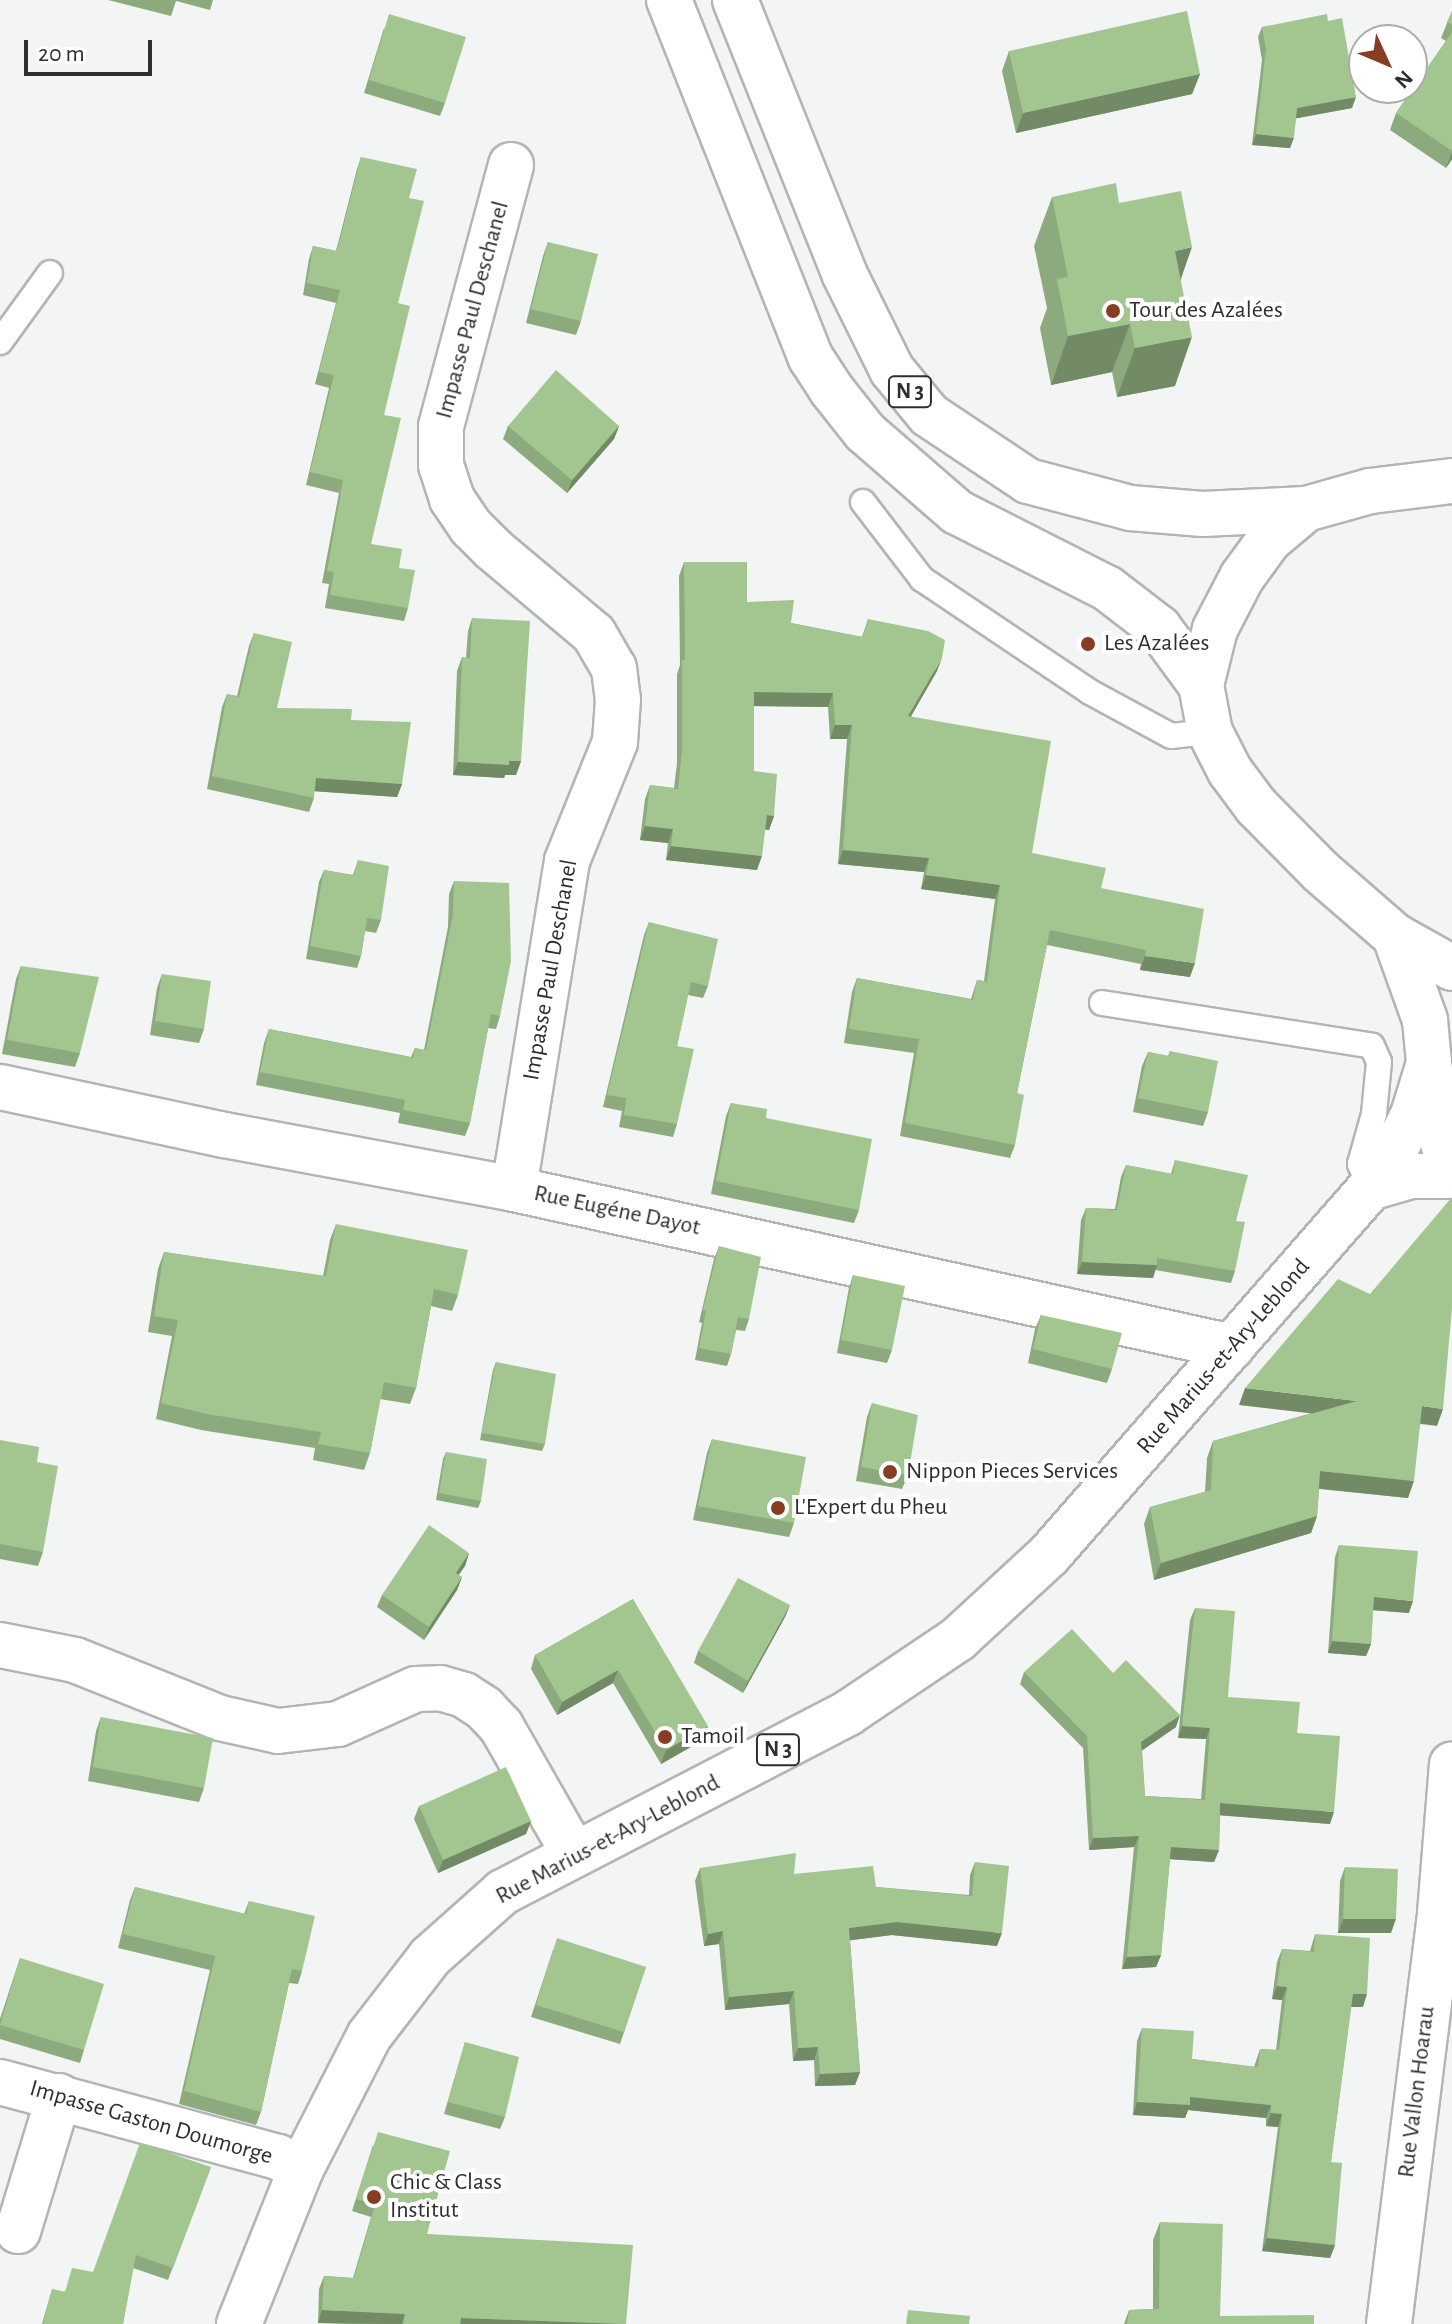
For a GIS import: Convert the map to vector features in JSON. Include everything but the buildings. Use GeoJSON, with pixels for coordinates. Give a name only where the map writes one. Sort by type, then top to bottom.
{"type":"FeatureCollection","features":[{"type":"Feature","properties":{"kind":"main road","name":"N 3"},"geometry":{"type":"LineString","coordinates":[[669,0],[811,358],[831,389],[865,432],[957,512],[1107,588],[1159,628],[1201,685]]}},
{"type":"Feature","properties":{"kind":"main road","name":"N 3"},"geometry":{"type":"LineString","coordinates":[[735,0],[844,273],[892,370],[929,415],[1028,481],[1130,508],[1203,514],[1306,509],[1370,491],[1452,481]]}},
{"type":"Feature","properties":{"kind":"main road","name":"Impasse Paul Deschanel"},"geometry":{"type":"LineString","coordinates":[[511,165],[441,427],[441,465],[452,499],[471,527],[594,634],[614,668],[618,699],[615,742],[567,861],[514,1189]]}},
{"type":"Feature","properties":{"kind":"main road","name":"N 3"},"geometry":{"type":"LineString","coordinates":[[1306,509],[1269,540],[1242,577],[1215,629],[1201,685],[1210,732],[1230,771],[1256,806],[1320,871],[1395,936],[1452,968]]}},
{"type":"Feature","properties":{"kind":"main road","name":"Rue Marius-et-Ary-Leblond"},"geometry":{"type":"LineString","coordinates":[[239,2324],[301,2169],[369,2036],[430,1957],[503,1892],[848,1713],[958,1639],[1049,1555],[1370,1188],[1392,1156],[1413,1115],[1429,1063],[1425,1020],[1395,936]]}},
{"type":"Feature","properties":{"kind":"main road"},"geometry":{"type":"LineString","coordinates":[[1370,1188],[1411,1176],[1452,1174],[1439,1131],[1429,1063]]}},
{"type":"Feature","properties":{"kind":"main road","name":"Rue Eugéne Dayot"},"geometry":{"type":"LineString","coordinates":[[0,1087],[224,1135],[514,1189],[1232,1347]]}},
{"type":"Feature","properties":{"kind":"main road"},"geometry":{"type":"LineString","coordinates":[[0,1645],[75,1660],[220,1718],[278,1731],[338,1724],[416,1689],[440,1688],[464,1695],[484,1708],[501,1726],[574,1854]]}},
{"type":"Feature","properties":{"kind":"main road","name":"Rue Vallon Hoarau"},"geometry":{"type":"LineString","coordinates":[[1389,2324],[1446,1913],[1452,1764]]}},
{"type":"Feature","properties":{"kind":"main road","name":"Impasse Gaston Doumorge"},"geometry":{"type":"LineString","coordinates":[[0,2082],[278,2157],[301,2169]]}},
{"type":"Feature","properties":{"kind":"main road"},"geometry":{"type":"LineString","coordinates":[[18,2231],[59,2096]]}},
{"type":"Feature","properties":{"kind":"lane"},"geometry":{"type":"LineString","coordinates":[[0,342],[50,273]]}},
{"type":"Feature","properties":{"kind":"lane"},"geometry":{"type":"LineString","coordinates":[[863,502],[922,579],[1077,683],[1171,736],[1210,732]]}},
{"type":"Feature","properties":{"kind":"lane"},"geometry":{"type":"LineString","coordinates":[[1102,1003],[1372,1046],[1379,1062],[1375,1101],[1360,1164],[1370,1188]]}},
{"type":"Feature","properties":{"kind":"place","name":"Tour des Azalées"},"geometry":{"type":"Point","coordinates":[1113,311]}},
{"type":"Feature","properties":{"kind":"place","name":"Les Azalées"},"geometry":{"type":"Point","coordinates":[1088,644]}},
{"type":"Feature","properties":{"kind":"place","name":"Nippon Pieces Services"},"geometry":{"type":"Point","coordinates":[890,1472]}},
{"type":"Feature","properties":{"kind":"place","name":"L'Expert du Pheu"},"geometry":{"type":"Point","coordinates":[778,1508]}},
{"type":"Feature","properties":{"kind":"place","name":"Tamoil"},"geometry":{"type":"Point","coordinates":[665,1737]}},
{"type":"Feature","properties":{"kind":"place","name":"Chic & Class Institut"},"geometry":{"type":"Point","coordinates":[374,2197]}}]}
